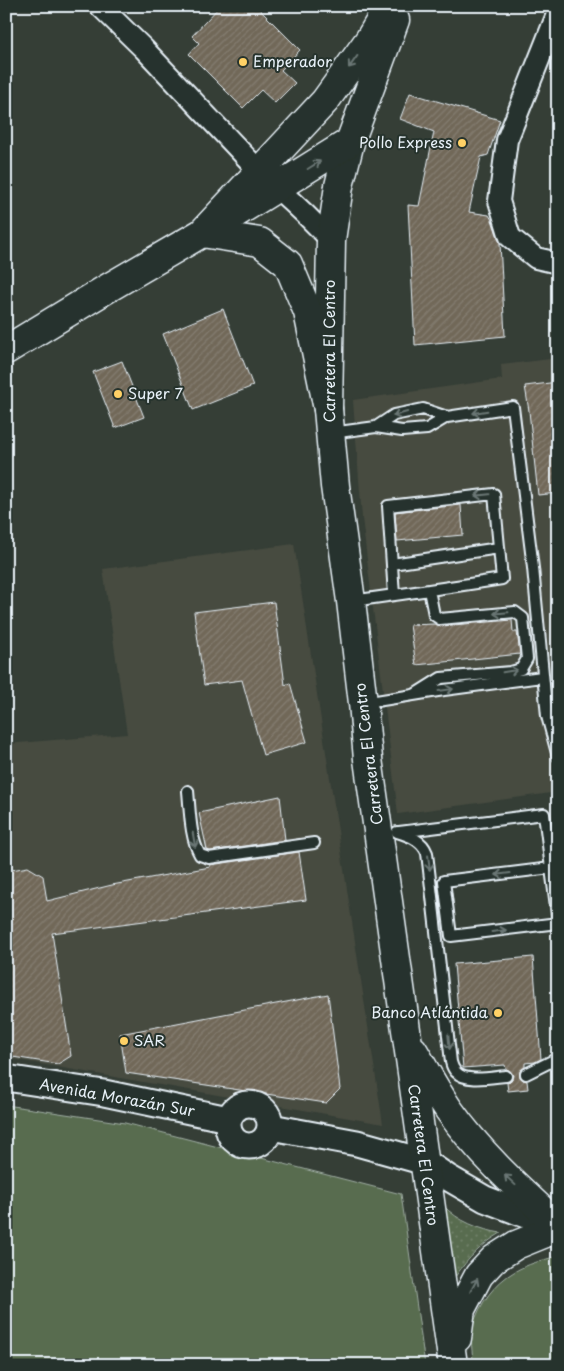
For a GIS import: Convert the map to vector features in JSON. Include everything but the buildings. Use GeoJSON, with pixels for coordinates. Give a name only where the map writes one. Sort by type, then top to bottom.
{"type":"FeatureCollection","features":[{"type":"Feature","properties":{"kind":"main road"},"geometry":{"type":"LineString","coordinates":[[268,180],[369,40],[389,6]]}},
{"type":"Feature","properties":{"kind":"main road","name":"Carretera El Centro"},"geometry":{"type":"LineString","coordinates":[[400,6],[350,142],[340,186],[331,240],[329,421],[368,759],[388,833],[407,1040],[453,1365]]}},
{"type":"Feature","properties":{"kind":"main road"},"geometry":{"type":"LineString","coordinates":[[6,350],[202,233],[268,180],[350,142]]}},
{"type":"Feature","properties":{"kind":"main road"},"geometry":{"type":"LineString","coordinates":[[202,233],[260,242],[288,264],[308,312],[329,421]]}},
{"type":"Feature","properties":{"kind":"main road"},"geometry":{"type":"LineString","coordinates":[[407,1040],[448,1110],[503,1174],[558,1227],[516,1245],[494,1259],[479,1275],[461,1309],[453,1365]]}},
{"type":"Feature","properties":{"kind":"street"},"geometry":{"type":"LineString","coordinates":[[100,6],[144,49],[268,180],[331,240]]}},
{"type":"Feature","properties":{"kind":"street"},"geometry":{"type":"LineString","coordinates":[[558,12],[507,140],[499,201],[510,237],[536,258],[558,263]]}},
{"type":"Feature","properties":{"kind":"street","name":"Avenida Morazán Sur"},"geometry":{"type":"LineString","coordinates":[[6,1078],[104,1093],[228,1119],[229,1133],[238,1144],[245,1147],[259,1144],[269,1134],[270,1127],[357,1144],[425,1162],[485,1199],[558,1227]]}},
{"type":"Feature","properties":{"kind":"lane"},"geometry":{"type":"LineString","coordinates":[[329,421],[402,431],[427,428],[447,417],[514,407],[542,677],[547,716],[558,757]]}},
{"type":"Feature","properties":{"kind":"lane"},"geometry":{"type":"LineString","coordinates":[[376,427],[394,415],[423,408],[447,417]]}},
{"type":"Feature","properties":{"kind":"lane"},"geometry":{"type":"LineString","coordinates":[[351,601],[394,595],[429,590],[502,579],[494,494],[388,506],[394,595]]}},
{"type":"Feature","properties":{"kind":"lane"},"geometry":{"type":"LineString","coordinates":[[392,564],[499,548]]}},
{"type":"Feature","properties":{"kind":"lane"},"geometry":{"type":"LineString","coordinates":[[414,695],[441,678],[511,672],[521,669],[528,659],[523,618],[515,612],[440,619],[434,615],[429,590]]}},
{"type":"Feature","properties":{"kind":"lane"},"geometry":{"type":"LineString","coordinates":[[363,703],[542,677]]}},
{"type":"Feature","properties":{"kind":"lane"},"geometry":{"type":"LineString","coordinates":[[188,791],[196,848],[200,855],[209,858],[314,843]]}},
{"type":"Feature","properties":{"kind":"lane"},"geometry":{"type":"LineString","coordinates":[[388,833],[544,814],[551,868],[558,923],[451,936],[444,881],[551,868]]}},
{"type":"Feature","properties":{"kind":"lane"},"geometry":{"type":"LineString","coordinates":[[388,833],[414,838],[427,853],[454,1071],[459,1075],[470,1078],[506,1076]]}},
{"type":"Feature","properties":{"kind":"lane"},"geometry":{"type":"LineString","coordinates":[[526,1074],[558,1058]]}},
{"type":"Feature","properties":{"kind":"shaded area"},"geometry":{"type":"Polygon","coordinates":[[[558,358],[558,792],[398,814],[362,518],[353,400],[502,379],[501,365],[558,358]]]}},
{"type":"Feature","properties":{"kind":"shaded area"},"geometry":{"type":"Polygon","coordinates":[[[294,544],[383,1124],[6,1058],[6,744],[127,734],[103,569],[294,544]]]}},
{"type":"Feature","properties":{"kind":"green space"},"geometry":{"type":"Polygon","coordinates":[[[6,1105],[125,1123],[401,1194],[425,1365],[6,1365],[6,1105]]]}},
{"type":"Feature","properties":{"kind":"green space"},"geometry":{"type":"Polygon","coordinates":[[[443,1205],[455,1216],[470,1224],[485,1230],[501,1233],[476,1252],[455,1277],[443,1205]]]}},
{"type":"Feature","properties":{"kind":"green space"},"geometry":{"type":"Polygon","coordinates":[[[558,1256],[558,1365],[474,1365],[471,1340],[473,1326],[479,1310],[494,1288],[519,1269],[558,1256]]]}},
{"type":"Feature","properties":{"kind":"place","name":"Emperador"},"geometry":{"type":"Point","coordinates":[243,62]}},
{"type":"Feature","properties":{"kind":"place","name":"Pollo Express"},"geometry":{"type":"Point","coordinates":[462,143]}},
{"type":"Feature","properties":{"kind":"place","name":"Super 7"},"geometry":{"type":"Point","coordinates":[118,394]}},
{"type":"Feature","properties":{"kind":"place","name":"Banco Atlántida"},"geometry":{"type":"Point","coordinates":[498,1013]}},
{"type":"Feature","properties":{"kind":"place","name":"SAR"},"geometry":{"type":"Point","coordinates":[124,1041]}}]}
